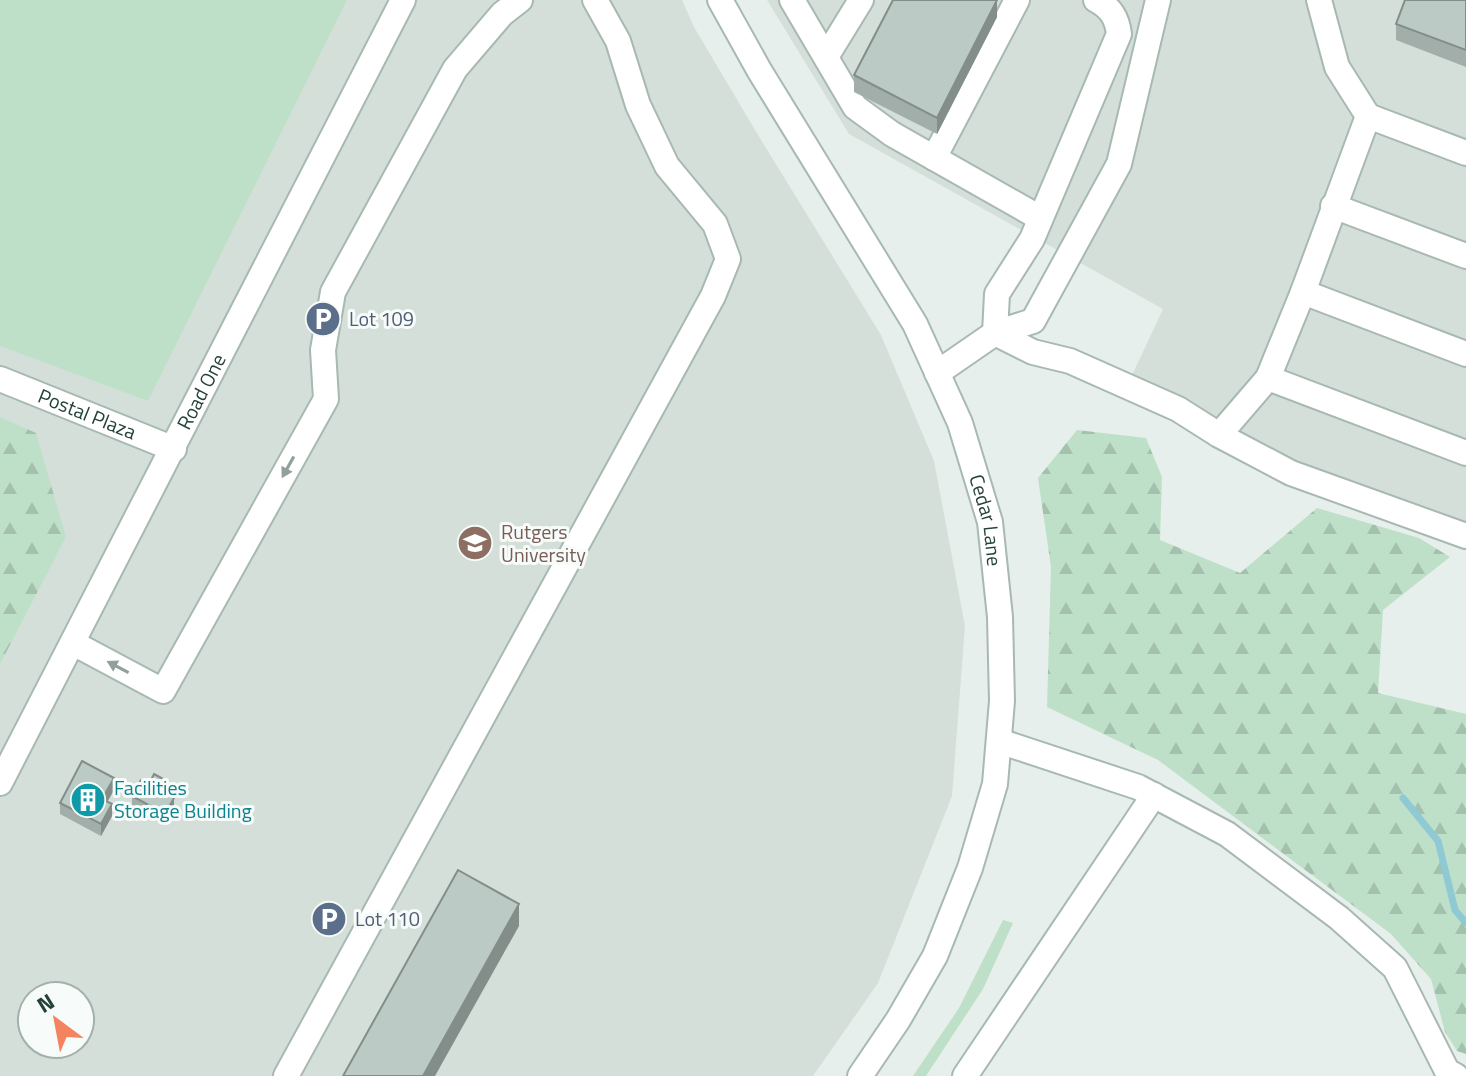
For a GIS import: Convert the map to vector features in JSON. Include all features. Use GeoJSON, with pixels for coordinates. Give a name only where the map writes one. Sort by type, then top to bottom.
{"type":"FeatureCollection","features":[{"type":"Feature","properties":{"kind":"street","name":"Road One"},"geometry":{"type":"LineString","coordinates":[[0,783],[403,0]]}},
{"type":"Feature","properties":{"kind":"street"},"geometry":{"type":"LineString","coordinates":[[73,643],[163,691],[326,399],[323,350],[333,292],[455,69],[502,14],[520,0]]}},
{"type":"Feature","properties":{"kind":"street"},"geometry":{"type":"LineString","coordinates":[[286,1076],[713,296],[728,259],[715,224],[667,166],[638,105],[618,41],[595,0]]}},
{"type":"Feature","properties":{"kind":"street","name":"Cedar Lane"},"geometry":{"type":"LineString","coordinates":[[720,0],[759,70],[915,324],[960,423],[990,522],[1000,617],[1002,701],[995,784],[970,868],[935,956],[898,1020],[860,1076]]}},
{"type":"Feature","properties":{"kind":"street"},"geometry":{"type":"LineString","coordinates":[[792,0],[855,107],[892,134],[1040,218]]}},
{"type":"Feature","properties":{"kind":"street"},"geometry":{"type":"LineString","coordinates":[[826,57],[861,0]]}},
{"type":"Feature","properties":{"kind":"street"},"geometry":{"type":"LineString","coordinates":[[934,158],[1017,0]]}},
{"type":"Feature","properties":{"kind":"street"},"geometry":{"type":"LineString","coordinates":[[995,333],[997,294],[1032,239],[1119,34],[1117,18],[1096,0]]}},
{"type":"Feature","properties":{"kind":"street"},"geometry":{"type":"LineString","coordinates":[[937,373],[995,333],[1033,321],[1119,164],[1158,0]]}},
{"type":"Feature","properties":{"kind":"street"},"geometry":{"type":"LineString","coordinates":[[1319,0],[1337,67],[1368,116],[1466,153]]}},
{"type":"Feature","properties":{"kind":"street"},"geometry":{"type":"LineString","coordinates":[[1219,435],[1268,378],[1368,116]]}},
{"type":"Feature","properties":{"kind":"street"},"geometry":{"type":"LineString","coordinates":[[1333,206],[1466,256]]}},
{"type":"Feature","properties":{"kind":"street"},"geometry":{"type":"LineString","coordinates":[[1303,292],[1466,354]]}},
{"type":"Feature","properties":{"kind":"street"},"geometry":{"type":"LineString","coordinates":[[995,333],[1033,352],[1070,361],[1178,409],[1219,435],[1291,473],[1466,536]]}},
{"type":"Feature","properties":{"kind":"street"},"geometry":{"type":"LineString","coordinates":[[1268,378],[1466,453]]}},
{"type":"Feature","properties":{"kind":"street","name":"Postal Plaza"},"geometry":{"type":"LineString","coordinates":[[0,379],[174,449]]}},
{"type":"Feature","properties":{"kind":"street"},"geometry":{"type":"LineString","coordinates":[[999,741],[1138,787],[1227,834],[1339,918],[1395,968],[1447,1071],[1456,1076]]}},
{"type":"Feature","properties":{"kind":"street"},"geometry":{"type":"LineString","coordinates":[[965,1076],[1154,795]]}},
{"type":"Feature","properties":{"kind":"shaded area","name":"Rutgers University"},"geometry":{"type":"Polygon","coordinates":[[[0,0],[682,0],[694,27],[755,130],[881,335],[934,461],[965,626],[952,796],[878,983],[813,1076],[0,1076],[0,0]]]}},
{"type":"Feature","properties":{"kind":"shaded area"},"geometry":{"type":"Polygon","coordinates":[[[767,0],[1466,0],[1466,541],[1126,388],[1163,309],[849,134],[767,0]]]}},
{"type":"Feature","properties":{"kind":"green space"},"geometry":{"type":"Polygon","coordinates":[[[0,0],[347,0],[148,401],[0,346],[0,0]]]}},
{"type":"Feature","properties":{"kind":"green space"},"geometry":{"type":"Polygon","coordinates":[[[0,417],[36,433],[66,537],[0,664],[0,417]]]}},
{"type":"Feature","properties":{"kind":"green space"},"geometry":{"type":"Polygon","coordinates":[[[1077,430],[1146,438],[1162,477],[1160,540],[1240,573],[1317,508],[1419,538],[1450,557],[1383,610],[1378,693],[1466,714],[1466,1054],[1457,1051],[1445,1032],[1431,979],[1391,934],[1158,760],[1047,707],[1051,567],[1038,478],[1077,430]]]}},
{"type":"Feature","properties":{"kind":"green space"},"geometry":{"type":"Polygon","coordinates":[[[1003,920],[1013,923],[983,989],[926,1076],[913,1076],[959,1008],[1003,920]]]}},
{"type":"Feature","properties":{"kind":"building"},"geometry":{"type":"Polygon","coordinates":[[[893,0],[997,0],[937,118],[854,75],[893,0]]]}},
{"type":"Feature","properties":{"kind":"building"},"geometry":{"type":"Polygon","coordinates":[[[1405,0],[1466,0],[1466,50],[1396,24],[1405,0]]]}},
{"type":"Feature","properties":{"kind":"building","name":"Facilities Storage Building"},"geometry":{"type":"Polygon","coordinates":[[[82,761],[114,778],[102,799],[112,804],[101,824],[60,803],[82,761]]]}},
{"type":"Feature","properties":{"kind":"building"},"geometry":{"type":"Polygon","coordinates":[[[154,774],[165,780],[160,790],[174,798],[165,814],[132,796],[141,780],[149,784],[154,774]]]}},
{"type":"Feature","properties":{"kind":"building"},"geometry":{"type":"Polygon","coordinates":[[[458,870],[519,904],[423,1076],[343,1076],[458,870]]]}},
{"type":"Feature","properties":{"kind":"waterway"},"geometry":{"type":"LineString","coordinates":[[1403,798],[1438,841],[1455,910],[1466,923]]}},
{"type":"Feature","properties":{"kind":"place","name":"Lot 109"},"geometry":{"type":"Point","coordinates":[323,319]}},
{"type":"Feature","properties":{"kind":"place","name":"Rutgers University"},"geometry":{"type":"Point","coordinates":[475,543]}},
{"type":"Feature","properties":{"kind":"place","name":"Facilities Storage Building"},"geometry":{"type":"Point","coordinates":[88,800]}},
{"type":"Feature","properties":{"kind":"place","name":"Lot 110"},"geometry":{"type":"Point","coordinates":[329,919]}}]}
